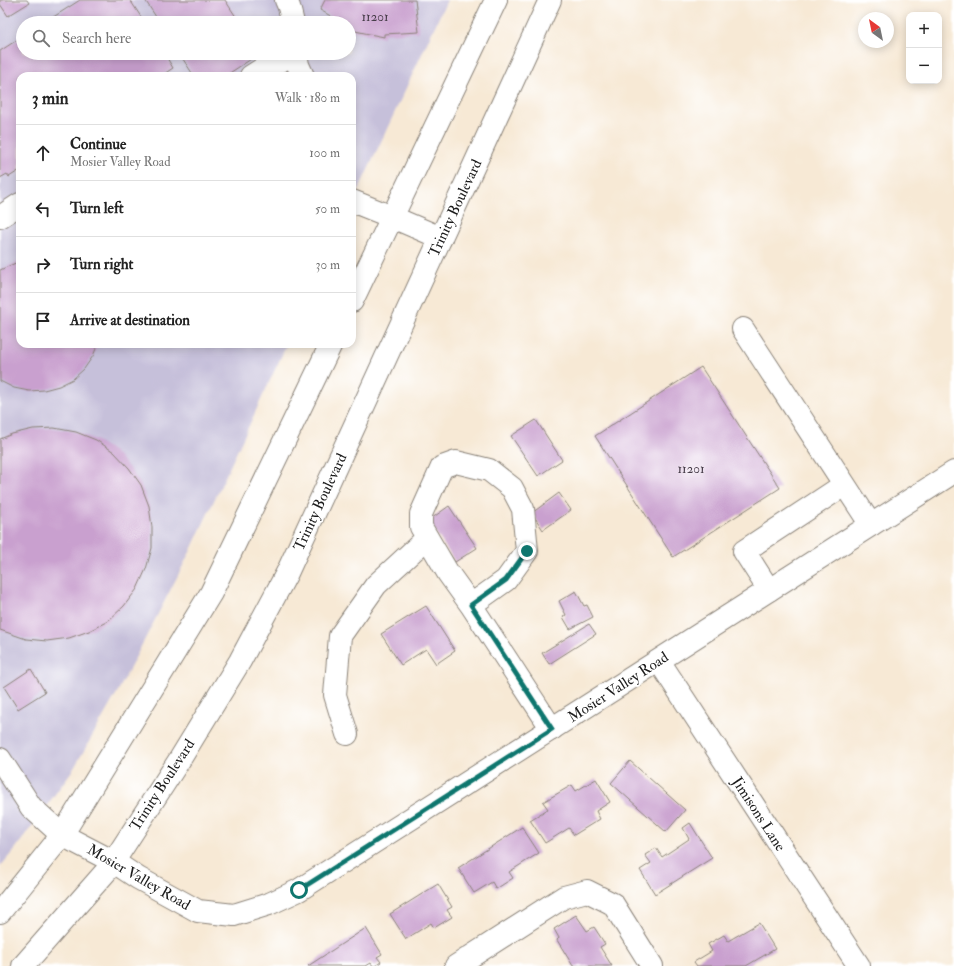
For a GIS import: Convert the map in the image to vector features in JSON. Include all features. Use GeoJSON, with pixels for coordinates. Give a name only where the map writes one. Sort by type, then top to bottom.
{"type":"FeatureCollection","features":[{"type":"Feature","properties":{"kind":"main road"},"geometry":{"type":"LineString","coordinates":[[286,0],[291,16]]}},
{"type":"Feature","properties":{"kind":"main road"},"geometry":{"type":"LineString","coordinates":[[356,293],[496,0]]}},
{"type":"Feature","properties":{"kind":"main road","name":"Trinity Boulevard"},"geometry":{"type":"LineString","coordinates":[[24,966],[114,862],[180,759],[236,667],[287,573],[550,0]]}},
{"type":"Feature","properties":{"kind":"main road"},"geometry":{"type":"LineString","coordinates":[[257,72],[281,60]]}},
{"type":"Feature","properties":{"kind":"main road"},"geometry":{"type":"LineString","coordinates":[[297,60],[301,72]]}},
{"type":"Feature","properties":{"kind":"main road"},"geometry":{"type":"LineString","coordinates":[[356,203],[441,238]]}},
{"type":"Feature","properties":{"kind":"main road"},"geometry":{"type":"LineString","coordinates":[[0,217],[16,207]]}},
{"type":"Feature","properties":{"kind":"main road"},"geometry":{"type":"LineString","coordinates":[[743,329],[870,525]]}},
{"type":"Feature","properties":{"kind":"main road"},"geometry":{"type":"LineString","coordinates":[[0,912],[62,835],[210,593],[329,348]]}},
{"type":"Feature","properties":{"kind":"main road"},"geometry":{"type":"LineString","coordinates":[[471,605],[506,580],[527,551],[523,509],[512,488],[489,470],[456,462],[442,467],[421,514],[421,527],[448,573],[471,605],[552,729]]}},
{"type":"Feature","properties":{"kind":"main road","name":"Mosier Valley Road"},"geometry":{"type":"LineString","coordinates":[[0,759],[31,807],[62,835],[114,862],[138,878],[198,911],[234,915],[241,913],[269,904],[299,890],[954,472]]}},
{"type":"Feature","properties":{"kind":"main road"},"geometry":{"type":"LineString","coordinates":[[769,590],[744,551],[844,485]]}},
{"type":"Feature","properties":{"kind":"main road"},"geometry":{"type":"LineString","coordinates":[[347,734],[335,695],[340,636],[376,585],[427,538]]}},
{"type":"Feature","properties":{"kind":"main road","name":"Jimisons Lane"},"geometry":{"type":"LineString","coordinates":[[659,661],[859,966]]}},
{"type":"Feature","properties":{"kind":"main road"},"geometry":{"type":"LineString","coordinates":[[456,966],[564,897],[587,891],[613,904],[652,966]]}},
{"type":"Feature","properties":{"kind":"shaded area"},"geometry":{"type":"Polygon","coordinates":[[[0,0],[447,0],[356,195],[356,72],[16,72],[16,348],[285,348],[190,552],[117,693],[74,768],[16,848],[0,867],[0,0]]]}},
{"type":"Feature","properties":{"kind":"building"},"geometry":{"type":"Polygon","coordinates":[[[0,0],[27,0],[29,3],[8,16],[0,4],[0,0]]]}},
{"type":"Feature","properties":{"kind":"building"},"geometry":{"type":"Polygon","coordinates":[[[80,0],[130,0],[140,16],[55,16],[80,0]]]}},
{"type":"Feature","properties":{"kind":"building"},"geometry":{"type":"Polygon","coordinates":[[[145,0],[225,0],[235,16],[155,16],[145,0]]]}},
{"type":"Feature","properties":{"kind":"building"},"geometry":{"type":"Polygon","coordinates":[[[325,0],[415,0],[419,32],[384,34],[384,37],[356,31],[356,16],[331,16],[320,10],[325,0]]]}},
{"type":"Feature","properties":{"kind":"building"},"geometry":{"type":"Polygon","coordinates":[[[16,41],[16,60],[168,60],[173,68],[167,72],[16,72],[16,173],[9,177],[7,174],[0,178],[0,51],[16,41]]]}},
{"type":"Feature","properties":{"kind":"building"},"geometry":{"type":"Polygon","coordinates":[[[184,60],[250,60],[231,72],[191,72],[184,60]]]}},
{"type":"Feature","properties":{"kind":"building"},"geometry":{"type":"Polygon","coordinates":[[[16,263],[16,348],[96,348],[84,369],[73,379],[59,386],[44,390],[29,391],[14,388],[0,381],[0,270],[16,263]]]}},
{"type":"Feature","properties":{"kind":"building"},"geometry":{"type":"Polygon","coordinates":[[[701,367],[780,488],[673,557],[595,436],[701,367]]]}},
{"type":"Feature","properties":{"kind":"building"},"geometry":{"type":"Polygon","coordinates":[[[536,420],[562,460],[538,476],[511,436],[536,420]]]}},
{"type":"Feature","properties":{"kind":"building"},"geometry":{"type":"Polygon","coordinates":[[[54,428],[76,432],[96,440],[114,452],[129,468],[141,485],[149,506],[152,527],[152,548],[146,569],[137,589],[124,606],[108,621],[89,631],[69,638],[47,641],[26,639],[0,630],[0,439],[12,434],[33,429],[54,428]]]}},
{"type":"Feature","properties":{"kind":"building"},"geometry":{"type":"Polygon","coordinates":[[[559,493],[571,510],[543,530],[532,513],[559,493]]]}},
{"type":"Feature","properties":{"kind":"building"},"geometry":{"type":"Polygon","coordinates":[[[449,506],[477,548],[455,562],[428,521],[449,506]]]}},
{"type":"Feature","properties":{"kind":"building"},"geometry":{"type":"Polygon","coordinates":[[[576,591],[584,606],[587,605],[593,617],[570,629],[563,617],[566,615],[559,601],[576,591]]]}},
{"type":"Feature","properties":{"kind":"building"},"geometry":{"type":"Polygon","coordinates":[[[426,606],[455,651],[436,664],[426,649],[401,665],[381,634],[426,606]]]}},
{"type":"Feature","properties":{"kind":"building"},"geometry":{"type":"Polygon","coordinates":[[[589,624],[596,634],[549,664],[542,653],[589,624]]]}},
{"type":"Feature","properties":{"kind":"building"},"geometry":{"type":"Polygon","coordinates":[[[31,669],[45,692],[18,709],[4,687],[31,669]]]}},
{"type":"Feature","properties":{"kind":"building"},"geometry":{"type":"Polygon","coordinates":[[[630,761],[685,810],[666,832],[611,783],[630,761]]]}},
{"type":"Feature","properties":{"kind":"building"},"geometry":{"type":"Polygon","coordinates":[[[596,779],[610,802],[596,811],[600,819],[574,835],[569,828],[545,843],[530,820],[548,809],[543,802],[572,785],[576,791],[596,779]]]}},
{"type":"Feature","properties":{"kind":"building"},"geometry":{"type":"Polygon","coordinates":[[[690,823],[712,858],[655,894],[640,870],[651,863],[645,855],[656,848],[662,857],[689,839],[683,828],[690,823]]]}},
{"type":"Feature","properties":{"kind":"building"},"geometry":{"type":"Polygon","coordinates":[[[522,827],[539,853],[509,872],[513,878],[496,889],[492,882],[474,893],[458,868],[522,827]]]}},
{"type":"Feature","properties":{"kind":"building"},"geometry":{"type":"Polygon","coordinates":[[[438,884],[452,907],[447,910],[452,917],[434,928],[431,923],[406,939],[390,914],[438,884]]]}},
{"type":"Feature","properties":{"kind":"building"},"geometry":{"type":"Polygon","coordinates":[[[576,915],[587,931],[594,927],[605,944],[600,947],[612,966],[573,966],[557,940],[559,938],[554,929],[576,915]]]}},
{"type":"Feature","properties":{"kind":"building"},"geometry":{"type":"Polygon","coordinates":[[[759,923],[775,949],[746,966],[697,966],[694,962],[712,951],[708,944],[724,935],[728,941],[759,923]]]}},
{"type":"Feature","properties":{"kind":"building"},"geometry":{"type":"Polygon","coordinates":[[[366,928],[382,954],[377,957],[381,962],[375,966],[371,963],[366,966],[308,966],[366,928]]]}},
{"type":"Feature","properties":{"kind":"route"},"geometry":{"type":"LineString","coordinates":[[299,890],[552,729],[471,605],[506,580],[527,551]]}}]}
